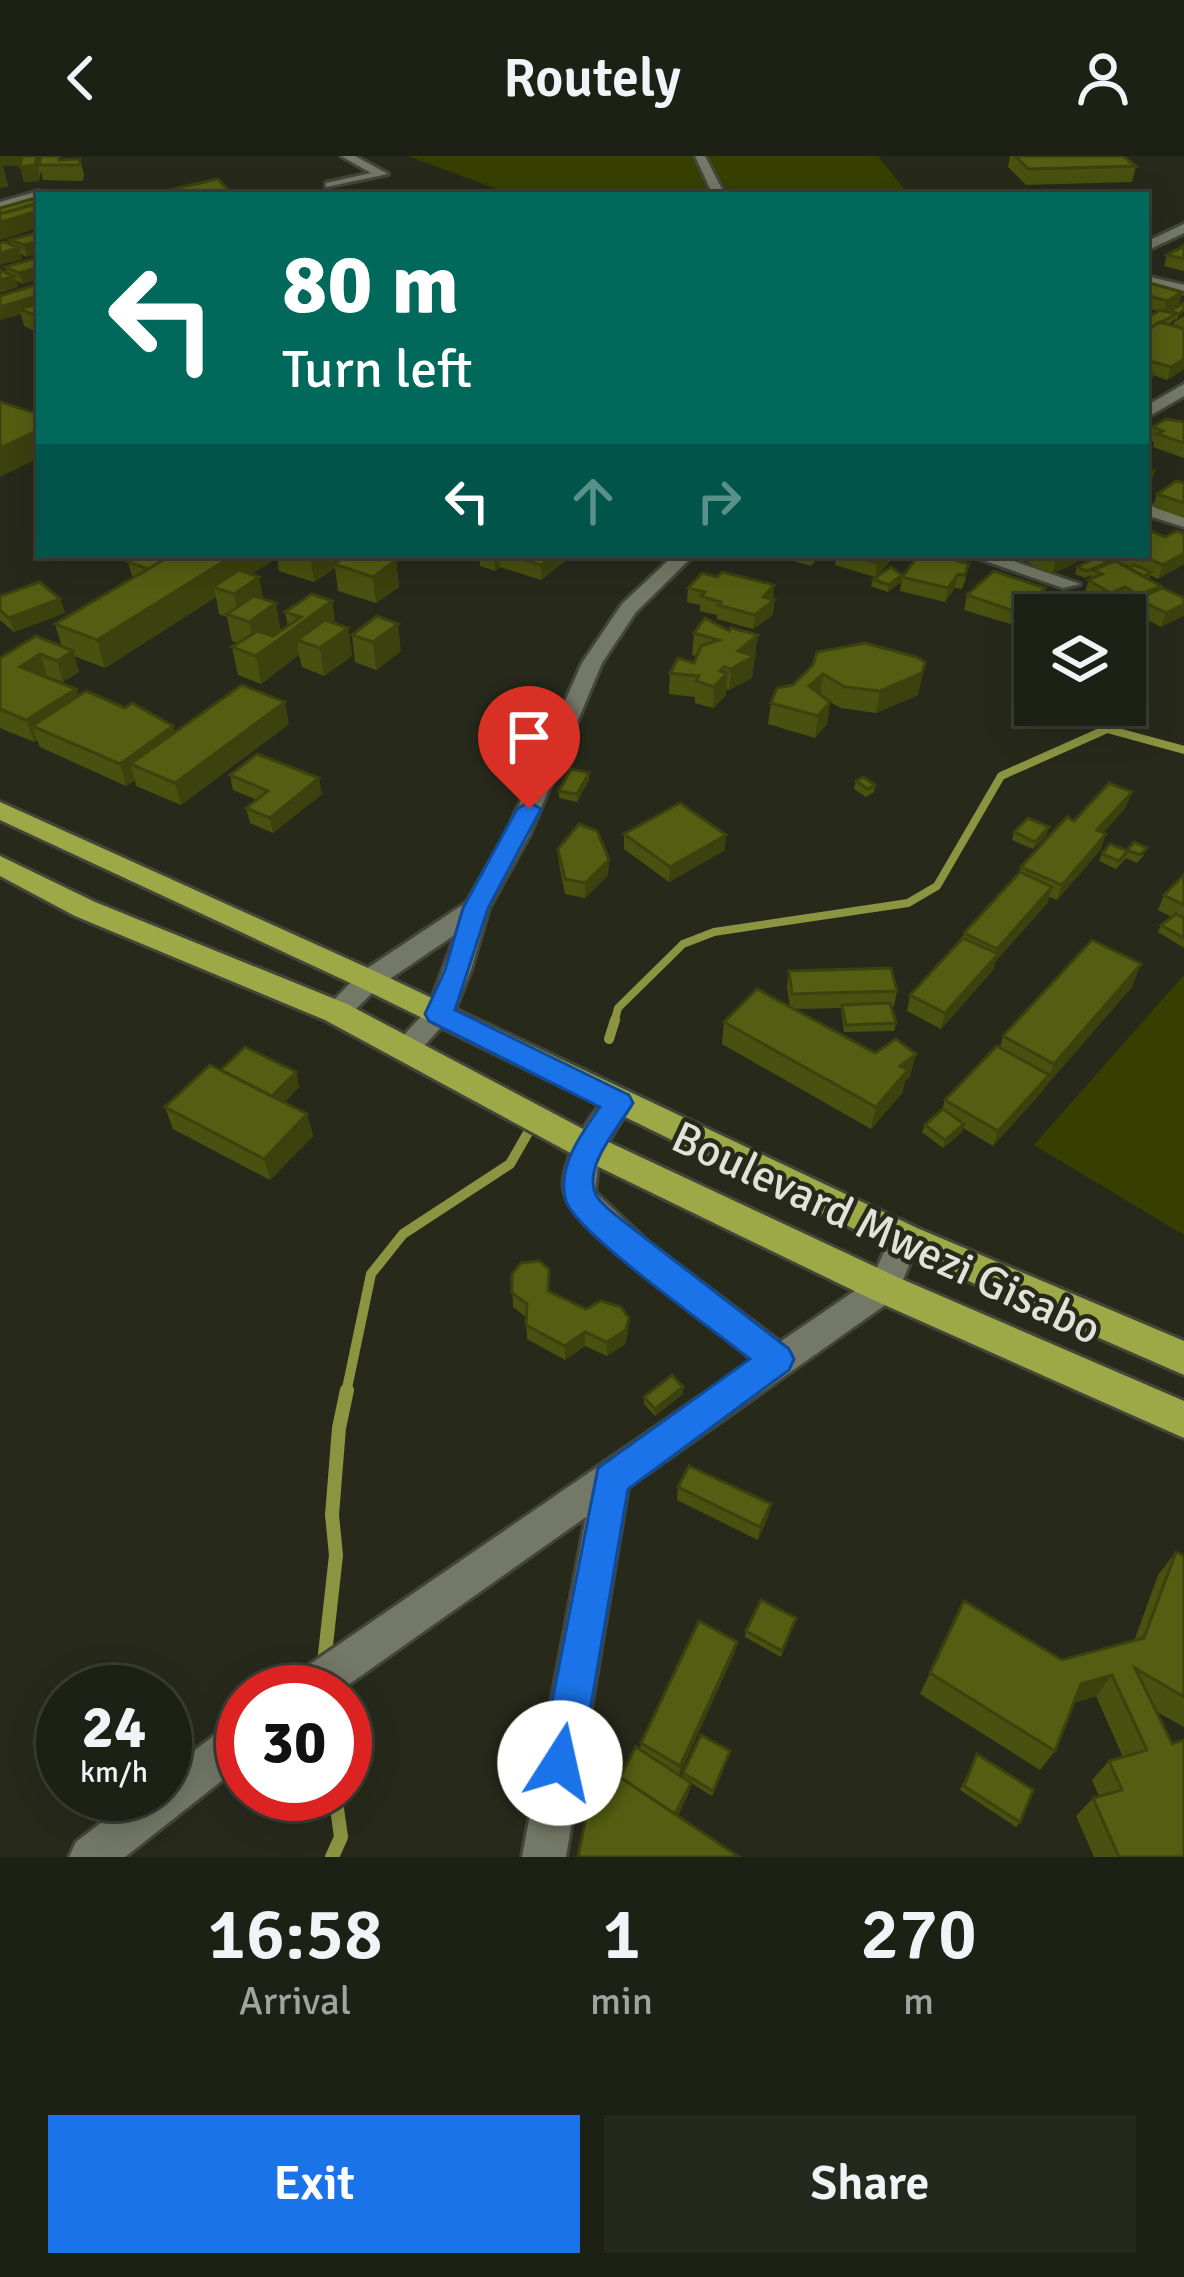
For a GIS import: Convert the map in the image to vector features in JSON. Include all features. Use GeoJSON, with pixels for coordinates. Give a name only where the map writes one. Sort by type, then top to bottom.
{"type":"FeatureCollection","features":[{"type":"Feature","properties":{"kind":"main road"},"geometry":{"type":"LineString","coordinates":[[0,810],[439,1014]]}},
{"type":"Feature","properties":{"kind":"main road"},"geometry":{"type":"LineString","coordinates":[[0,865],[85,909],[336,1012],[406,1048]]}},
{"type":"Feature","properties":{"kind":"main road","name":"Boulevard Mwezi Gisabo"},"geometry":{"type":"LineString","coordinates":[[439,1014],[905,1238],[1184,1358]]}},
{"type":"Feature","properties":{"kind":"main road","name":"Boulevard Mwezi Gisabo"},"geometry":{"type":"LineString","coordinates":[[406,1048],[588,1147],[884,1288],[1184,1420]]}},
{"type":"Feature","properties":{"kind":"street"},"geometry":{"type":"LineString","coordinates":[[330,185],[381,176],[346,156]]}},
{"type":"Feature","properties":{"kind":"street"},"geometry":{"type":"LineString","coordinates":[[700,156],[718,192]]}},
{"type":"Feature","properties":{"kind":"street"},"geometry":{"type":"LineString","coordinates":[[0,206],[36,197]]}},
{"type":"Feature","properties":{"kind":"street"},"geometry":{"type":"LineString","coordinates":[[1149,246],[1184,228]]}},
{"type":"Feature","properties":{"kind":"street"},"geometry":{"type":"LineString","coordinates":[[1149,281],[1184,290]]}},
{"type":"Feature","properties":{"kind":"street"},"geometry":{"type":"LineString","coordinates":[[1149,411],[1184,388]]}},
{"type":"Feature","properties":{"kind":"street"},"geometry":{"type":"LineString","coordinates":[[1149,509],[1184,522]]}},
{"type":"Feature","properties":{"kind":"street"},"geometry":{"type":"LineString","coordinates":[[406,1048],[439,1014],[476,908],[518,834],[592,663],[626,611],[682,558]]}},
{"type":"Feature","properties":{"kind":"street"},"geometry":{"type":"LineString","coordinates":[[987,558],[1070,584]]}},
{"type":"Feature","properties":{"kind":"street"},"geometry":{"type":"LineString","coordinates":[[336,1012],[369,980],[476,908]]}},
{"type":"Feature","properties":{"kind":"street"},"geometry":{"type":"LineString","coordinates":[[607,1098],[588,1147],[579,1190],[589,1210],[777,1359]]}},
{"type":"Feature","properties":{"kind":"street"},"geometry":{"type":"LineString","coordinates":[[340,1665],[884,1288],[905,1238]]}},
{"type":"Feature","properties":{"kind":"street"},"geometry":{"type":"LineString","coordinates":[[544,1857],[611,1480]]}},
{"type":"Feature","properties":{"kind":"street"},"geometry":{"type":"LineString","coordinates":[[91,1857],[216,1759]]}},
{"type":"Feature","properties":{"kind":"green space"},"geometry":{"type":"Polygon","coordinates":[[[408,156],[878,156],[907,192],[505,192],[408,156]]]}},
{"type":"Feature","properties":{"kind":"green space"},"geometry":{"type":"Polygon","coordinates":[[[1184,975],[1184,1235],[1034,1145],[1184,975]]]}},
{"type":"Feature","properties":{"kind":"building"},"geometry":{"type":"Polygon","coordinates":[[[22,156],[37,156],[35,165],[20,167],[22,156]]]}},
{"type":"Feature","properties":{"kind":"building"},"geometry":{"type":"Polygon","coordinates":[[[41,156],[80,159],[79,165],[39,165],[41,156]]]}},
{"type":"Feature","properties":{"kind":"building"},"geometry":{"type":"Polygon","coordinates":[[[1015,156],[1123,156],[1136,166],[1029,169],[1015,156]]]}},
{"type":"Feature","properties":{"kind":"building"},"geometry":{"type":"Polygon","coordinates":[[[218,179],[230,192],[176,192],[173,189],[218,179]]]}},
{"type":"Feature","properties":{"kind":"building"},"geometry":{"type":"Polygon","coordinates":[[[36,198],[36,204],[0,214],[0,208],[36,198]]]}},
{"type":"Feature","properties":{"kind":"building"},"geometry":{"type":"Polygon","coordinates":[[[36,204],[36,212],[0,222],[0,214],[36,204]]]}},
{"type":"Feature","properties":{"kind":"building"},"geometry":{"type":"Polygon","coordinates":[[[36,233],[36,242],[24,245],[10,240],[36,233]]]}},
{"type":"Feature","properties":{"kind":"building"},"geometry":{"type":"Polygon","coordinates":[[[0,243],[19,248],[0,253],[0,243]]]}},
{"type":"Feature","properties":{"kind":"building"},"geometry":{"type":"Polygon","coordinates":[[[1184,246],[1184,259],[1167,255],[1184,246]]]}},
{"type":"Feature","properties":{"kind":"building"},"geometry":{"type":"Polygon","coordinates":[[[36,258],[36,268],[19,273],[5,267],[36,258]]]}},
{"type":"Feature","properties":{"kind":"building"},"geometry":{"type":"Polygon","coordinates":[[[1149,283],[1182,292],[1167,301],[1149,296],[1149,283]]]}},
{"type":"Feature","properties":{"kind":"building"},"geometry":{"type":"Polygon","coordinates":[[[36,286],[36,296],[0,307],[0,296],[36,286]]]}},
{"type":"Feature","properties":{"kind":"building"},"geometry":{"type":"Polygon","coordinates":[[[36,304],[36,316],[19,309],[36,304]]]}},
{"type":"Feature","properties":{"kind":"building"},"geometry":{"type":"Polygon","coordinates":[[[1160,310],[1176,314],[1152,327],[1149,317],[1160,310]]]}},
{"type":"Feature","properties":{"kind":"building"},"geometry":{"type":"Polygon","coordinates":[[[1160,322],[1184,329],[1184,359],[1171,367],[1149,361],[1149,329],[1160,322]]]}},
{"type":"Feature","properties":{"kind":"building"},"geometry":{"type":"Polygon","coordinates":[[[0,402],[36,413],[36,431],[0,448],[0,402]]]}},
{"type":"Feature","properties":{"kind":"building"},"geometry":{"type":"Polygon","coordinates":[[[1166,419],[1184,422],[1184,443],[1157,434],[1163,431],[1152,427],[1166,419]]]}},
{"type":"Feature","properties":{"kind":"building"},"geometry":{"type":"Polygon","coordinates":[[[1176,481],[1184,483],[1184,503],[1157,494],[1176,481]]]}},
{"type":"Feature","properties":{"kind":"building"},"geometry":{"type":"Polygon","coordinates":[[[1149,530],[1165,537],[1177,531],[1184,534],[1184,553],[1163,565],[1147,558],[1149,530]]]}},
{"type":"Feature","properties":{"kind":"building"},"geometry":{"type":"Polygon","coordinates":[[[135,558],[167,558],[148,569],[128,562],[135,558]]]}},
{"type":"Feature","properties":{"kind":"building"},"geometry":{"type":"Polygon","coordinates":[[[167,558],[229,558],[97,640],[55,624],[167,558]]]}},
{"type":"Feature","properties":{"kind":"building"},"geometry":{"type":"Polygon","coordinates":[[[343,558],[396,560],[373,577],[334,564],[343,558]]]}},
{"type":"Feature","properties":{"kind":"building"},"geometry":{"type":"Polygon","coordinates":[[[517,558],[551,558],[541,565],[517,558]]]}},
{"type":"Feature","properties":{"kind":"building"},"geometry":{"type":"Polygon","coordinates":[[[917,558],[961,558],[958,561],[969,564],[965,575],[958,574],[948,588],[902,577],[917,558]]]}},
{"type":"Feature","properties":{"kind":"building"},"geometry":{"type":"Polygon","coordinates":[[[1095,558],[1107,562],[1087,571],[1077,567],[1095,558]]]}},
{"type":"Feature","properties":{"kind":"building"},"geometry":{"type":"Polygon","coordinates":[[[1115,561],[1161,586],[1141,594],[1125,587],[1111,593],[1088,580],[1102,574],[1093,570],[1115,561]]]}},
{"type":"Feature","properties":{"kind":"building"},"geometry":{"type":"Polygon","coordinates":[[[1134,565],[1151,572],[1144,576],[1129,568],[1134,565]]]}},
{"type":"Feature","properties":{"kind":"building"},"geometry":{"type":"Polygon","coordinates":[[[891,567],[902,575],[889,585],[873,579],[891,567]]]}},
{"type":"Feature","properties":{"kind":"building"},"geometry":{"type":"Polygon","coordinates":[[[239,570],[259,577],[234,594],[213,587],[239,570]]]}},
{"type":"Feature","properties":{"kind":"building"},"geometry":{"type":"Polygon","coordinates":[[[994,571],[1045,588],[1039,594],[1014,594],[1014,611],[967,595],[994,571]]]}},
{"type":"Feature","properties":{"kind":"building"},"geometry":{"type":"Polygon","coordinates":[[[722,572],[774,585],[763,597],[774,600],[755,615],[718,605],[721,602],[701,596],[705,592],[688,588],[702,573],[717,577],[722,572]]]}},
{"type":"Feature","properties":{"kind":"building"},"geometry":{"type":"Polygon","coordinates":[[[40,582],[60,599],[9,618],[0,610],[0,596],[40,582]]]}},
{"type":"Feature","properties":{"kind":"building"},"geometry":{"type":"Polygon","coordinates":[[[1162,588],[1184,598],[1184,604],[1166,613],[1146,603],[1146,595],[1162,588]]]}},
{"type":"Feature","properties":{"kind":"building"},"geometry":{"type":"Polygon","coordinates":[[[312,594],[332,601],[256,656],[232,647],[257,631],[273,636],[301,617],[285,612],[312,594]]]}},
{"type":"Feature","properties":{"kind":"building"},"geometry":{"type":"Polygon","coordinates":[[[254,596],[276,603],[249,622],[227,614],[254,596]]]}},
{"type":"Feature","properties":{"kind":"building"},"geometry":{"type":"Polygon","coordinates":[[[377,616],[398,624],[373,642],[352,635],[377,616]]]}},
{"type":"Feature","properties":{"kind":"building"},"geometry":{"type":"Polygon","coordinates":[[[705,618],[729,631],[758,635],[738,651],[754,656],[731,669],[724,667],[720,671],[727,673],[714,687],[696,681],[699,676],[670,673],[678,658],[694,663],[701,646],[719,640],[694,633],[705,618]]]}},
{"type":"Feature","properties":{"kind":"building"},"geometry":{"type":"Polygon","coordinates":[[[325,620],[348,628],[320,648],[297,640],[325,620]]]}},
{"type":"Feature","properties":{"kind":"building"},"geometry":{"type":"Polygon","coordinates":[[[36,636],[73,651],[57,661],[40,654],[20,667],[76,689],[26,720],[0,709],[0,658],[36,636]]]}},
{"type":"Feature","properties":{"kind":"building"},"geometry":{"type":"Polygon","coordinates":[[[865,643],[916,657],[925,662],[922,673],[880,691],[845,687],[823,674],[809,686],[830,702],[818,716],[771,703],[777,688],[793,685],[813,665],[817,652],[865,643]]]}},
{"type":"Feature","properties":{"kind":"building"},"geometry":{"type":"Polygon","coordinates":[[[242,685],[285,702],[175,783],[130,764],[242,685]]]}},
{"type":"Feature","properties":{"kind":"building"},"geometry":{"type":"Polygon","coordinates":[[[86,691],[125,708],[132,703],[173,726],[120,764],[32,726],[86,691]]]}},
{"type":"Feature","properties":{"kind":"building"},"geometry":{"type":"Polygon","coordinates":[[[257,754],[319,778],[270,818],[246,808],[268,791],[230,775],[257,754]]]}},
{"type":"Feature","properties":{"kind":"building"},"geometry":{"type":"Polygon","coordinates":[[[571,769],[589,773],[577,794],[559,791],[571,769]]]}},
{"type":"Feature","properties":{"kind":"building"},"geometry":{"type":"Polygon","coordinates":[[[863,777],[875,785],[868,789],[856,781],[863,777]]]}},
{"type":"Feature","properties":{"kind":"building"},"geometry":{"type":"Polygon","coordinates":[[[1109,783],[1132,792],[1097,830],[1106,834],[1062,885],[1021,867],[1067,817],[1074,821],[1109,783]]]}},
{"type":"Feature","properties":{"kind":"building"},"geometry":{"type":"Polygon","coordinates":[[[680,803],[726,835],[670,867],[624,834],[680,803]]]}},
{"type":"Feature","properties":{"kind":"building"},"geometry":{"type":"Polygon","coordinates":[[[1028,818],[1049,827],[1035,842],[1014,832],[1028,818]]]}},
{"type":"Feature","properties":{"kind":"building"},"geometry":{"type":"Polygon","coordinates":[[[579,824],[597,831],[609,860],[585,883],[565,879],[558,849],[579,824]]]}},
{"type":"Feature","properties":{"kind":"building"},"geometry":{"type":"Polygon","coordinates":[[[1134,842],[1147,848],[1140,855],[1127,850],[1134,842]]]}},
{"type":"Feature","properties":{"kind":"building"},"geometry":{"type":"Polygon","coordinates":[[[1110,844],[1128,851],[1119,861],[1102,854],[1110,844]]]}},
{"type":"Feature","properties":{"kind":"building"},"geometry":{"type":"Polygon","coordinates":[[[1020,872],[1052,887],[997,949],[964,933],[1020,872]]]}},
{"type":"Feature","properties":{"kind":"building"},"geometry":{"type":"Polygon","coordinates":[[[1184,875],[1184,905],[1164,895],[1184,875]]]}},
{"type":"Feature","properties":{"kind":"building"},"geometry":{"type":"Polygon","coordinates":[[[1176,914],[1184,918],[1184,938],[1161,925],[1176,914]]]}},
{"type":"Feature","properties":{"kind":"building"},"geometry":{"type":"Polygon","coordinates":[[[963,938],[998,954],[945,1013],[910,995],[963,938]]]}},
{"type":"Feature","properties":{"kind":"building"},"geometry":{"type":"Polygon","coordinates":[[[1092,940],[1141,964],[1054,1064],[1003,1036],[1092,940]]]}},
{"type":"Feature","properties":{"kind":"building"},"geometry":{"type":"Polygon","coordinates":[[[891,968],[897,991],[792,994],[789,971],[891,968]]]}},
{"type":"Feature","properties":{"kind":"building"},"geometry":{"type":"Polygon","coordinates":[[[757,989],[875,1053],[896,1039],[916,1054],[900,1066],[908,1070],[876,1107],[724,1022],[757,989]]]}},
{"type":"Feature","properties":{"kind":"building"},"geometry":{"type":"Polygon","coordinates":[[[890,1003],[896,1023],[846,1025],[842,1005],[890,1003]]]}},
{"type":"Feature","properties":{"kind":"building"},"geometry":{"type":"Polygon","coordinates":[[[997,1046],[1049,1075],[998,1131],[945,1100],[997,1046]]]}},
{"type":"Feature","properties":{"kind":"building"},"geometry":{"type":"Polygon","coordinates":[[[245,1047],[296,1072],[272,1096],[221,1070],[245,1047]]]}},
{"type":"Feature","properties":{"kind":"building"},"geometry":{"type":"Polygon","coordinates":[[[210,1065],[307,1114],[264,1159],[165,1107],[210,1065]]]}},
{"type":"Feature","properties":{"kind":"building"},"geometry":{"type":"Polygon","coordinates":[[[943,1109],[964,1124],[945,1140],[925,1125],[943,1109]]]}},
{"type":"Feature","properties":{"kind":"building"},"geometry":{"type":"Polygon","coordinates":[[[539,1261],[549,1269],[548,1291],[586,1309],[601,1301],[621,1307],[629,1318],[626,1330],[607,1342],[585,1332],[565,1346],[526,1325],[527,1304],[512,1293],[512,1274],[521,1263],[539,1261]]]}},
{"type":"Feature","properties":{"kind":"building"},"geometry":{"type":"Polygon","coordinates":[[[672,1375],[683,1387],[655,1409],[644,1397],[672,1375]]]}},
{"type":"Feature","properties":{"kind":"building"},"geometry":{"type":"Polygon","coordinates":[[[689,1466],[771,1504],[760,1527],[678,1487],[689,1466]]]}},
{"type":"Feature","properties":{"kind":"building"},"geometry":{"type":"Polygon","coordinates":[[[1176,1552],[1184,1556],[1184,1697],[1135,1668],[1172,1744],[1184,1742],[1184,1857],[1119,1857],[1093,1798],[1122,1790],[1109,1761],[1147,1750],[1112,1675],[1081,1684],[1055,1751],[930,1673],[964,1601],[1062,1660],[1144,1638],[1176,1552]]]}},
{"type":"Feature","properties":{"kind":"building"},"geometry":{"type":"Polygon","coordinates":[[[761,1600],[796,1618],[782,1651],[746,1631],[761,1600]]]}},
{"type":"Feature","properties":{"kind":"building"},"geometry":{"type":"Polygon","coordinates":[[[699,1621],[737,1642],[680,1766],[641,1743],[699,1621]]]}},
{"type":"Feature","properties":{"kind":"building"},"geometry":{"type":"Polygon","coordinates":[[[701,1735],[730,1751],[713,1791],[683,1773],[701,1735]]]}},
{"type":"Feature","properties":{"kind":"building"},"geometry":{"type":"Polygon","coordinates":[[[636,1747],[691,1783],[675,1814],[620,1777],[636,1747]]]}},
{"type":"Feature","properties":{"kind":"building"},"geometry":{"type":"Polygon","coordinates":[[[977,1754],[1033,1790],[1020,1822],[964,1786],[977,1754]]]}},
{"type":"Feature","properties":{"kind":"building"},"geometry":{"type":"Polygon","coordinates":[[[597,1762],[739,1857],[578,1857],[597,1762]]]}},
{"type":"Feature","properties":{"kind":"waterway"},"geometry":{"type":"LineString","coordinates":[[614,1023],[618,1008],[683,944],[714,932],[908,903],[937,886],[1001,776],[1107,729],[1184,750]]}},
{"type":"Feature","properties":{"kind":"waterway"},"geometry":{"type":"LineString","coordinates":[[609,1039],[615,1020]]}},
{"type":"Feature","properties":{"kind":"waterway"},"geometry":{"type":"LineString","coordinates":[[346,1393],[371,1274],[403,1234],[510,1164],[533,1124]]}},
{"type":"Feature","properties":{"kind":"waterway"},"geometry":{"type":"LineString","coordinates":[[324,1663],[336,1555],[332,1515],[339,1428],[347,1390]]}},
{"type":"Feature","properties":{"kind":"waterway"},"geometry":{"type":"LineString","coordinates":[[332,1857],[341,1837],[339,1821]]}},
{"type":"Feature","properties":{"kind":"route"},"geometry":{"type":"LineString","coordinates":[[529,809],[476,908],[439,1014],[618,1103],[588,1147],[579,1181],[581,1200],[607,1227],[777,1359],[611,1480],[560,1763]]}}]}
